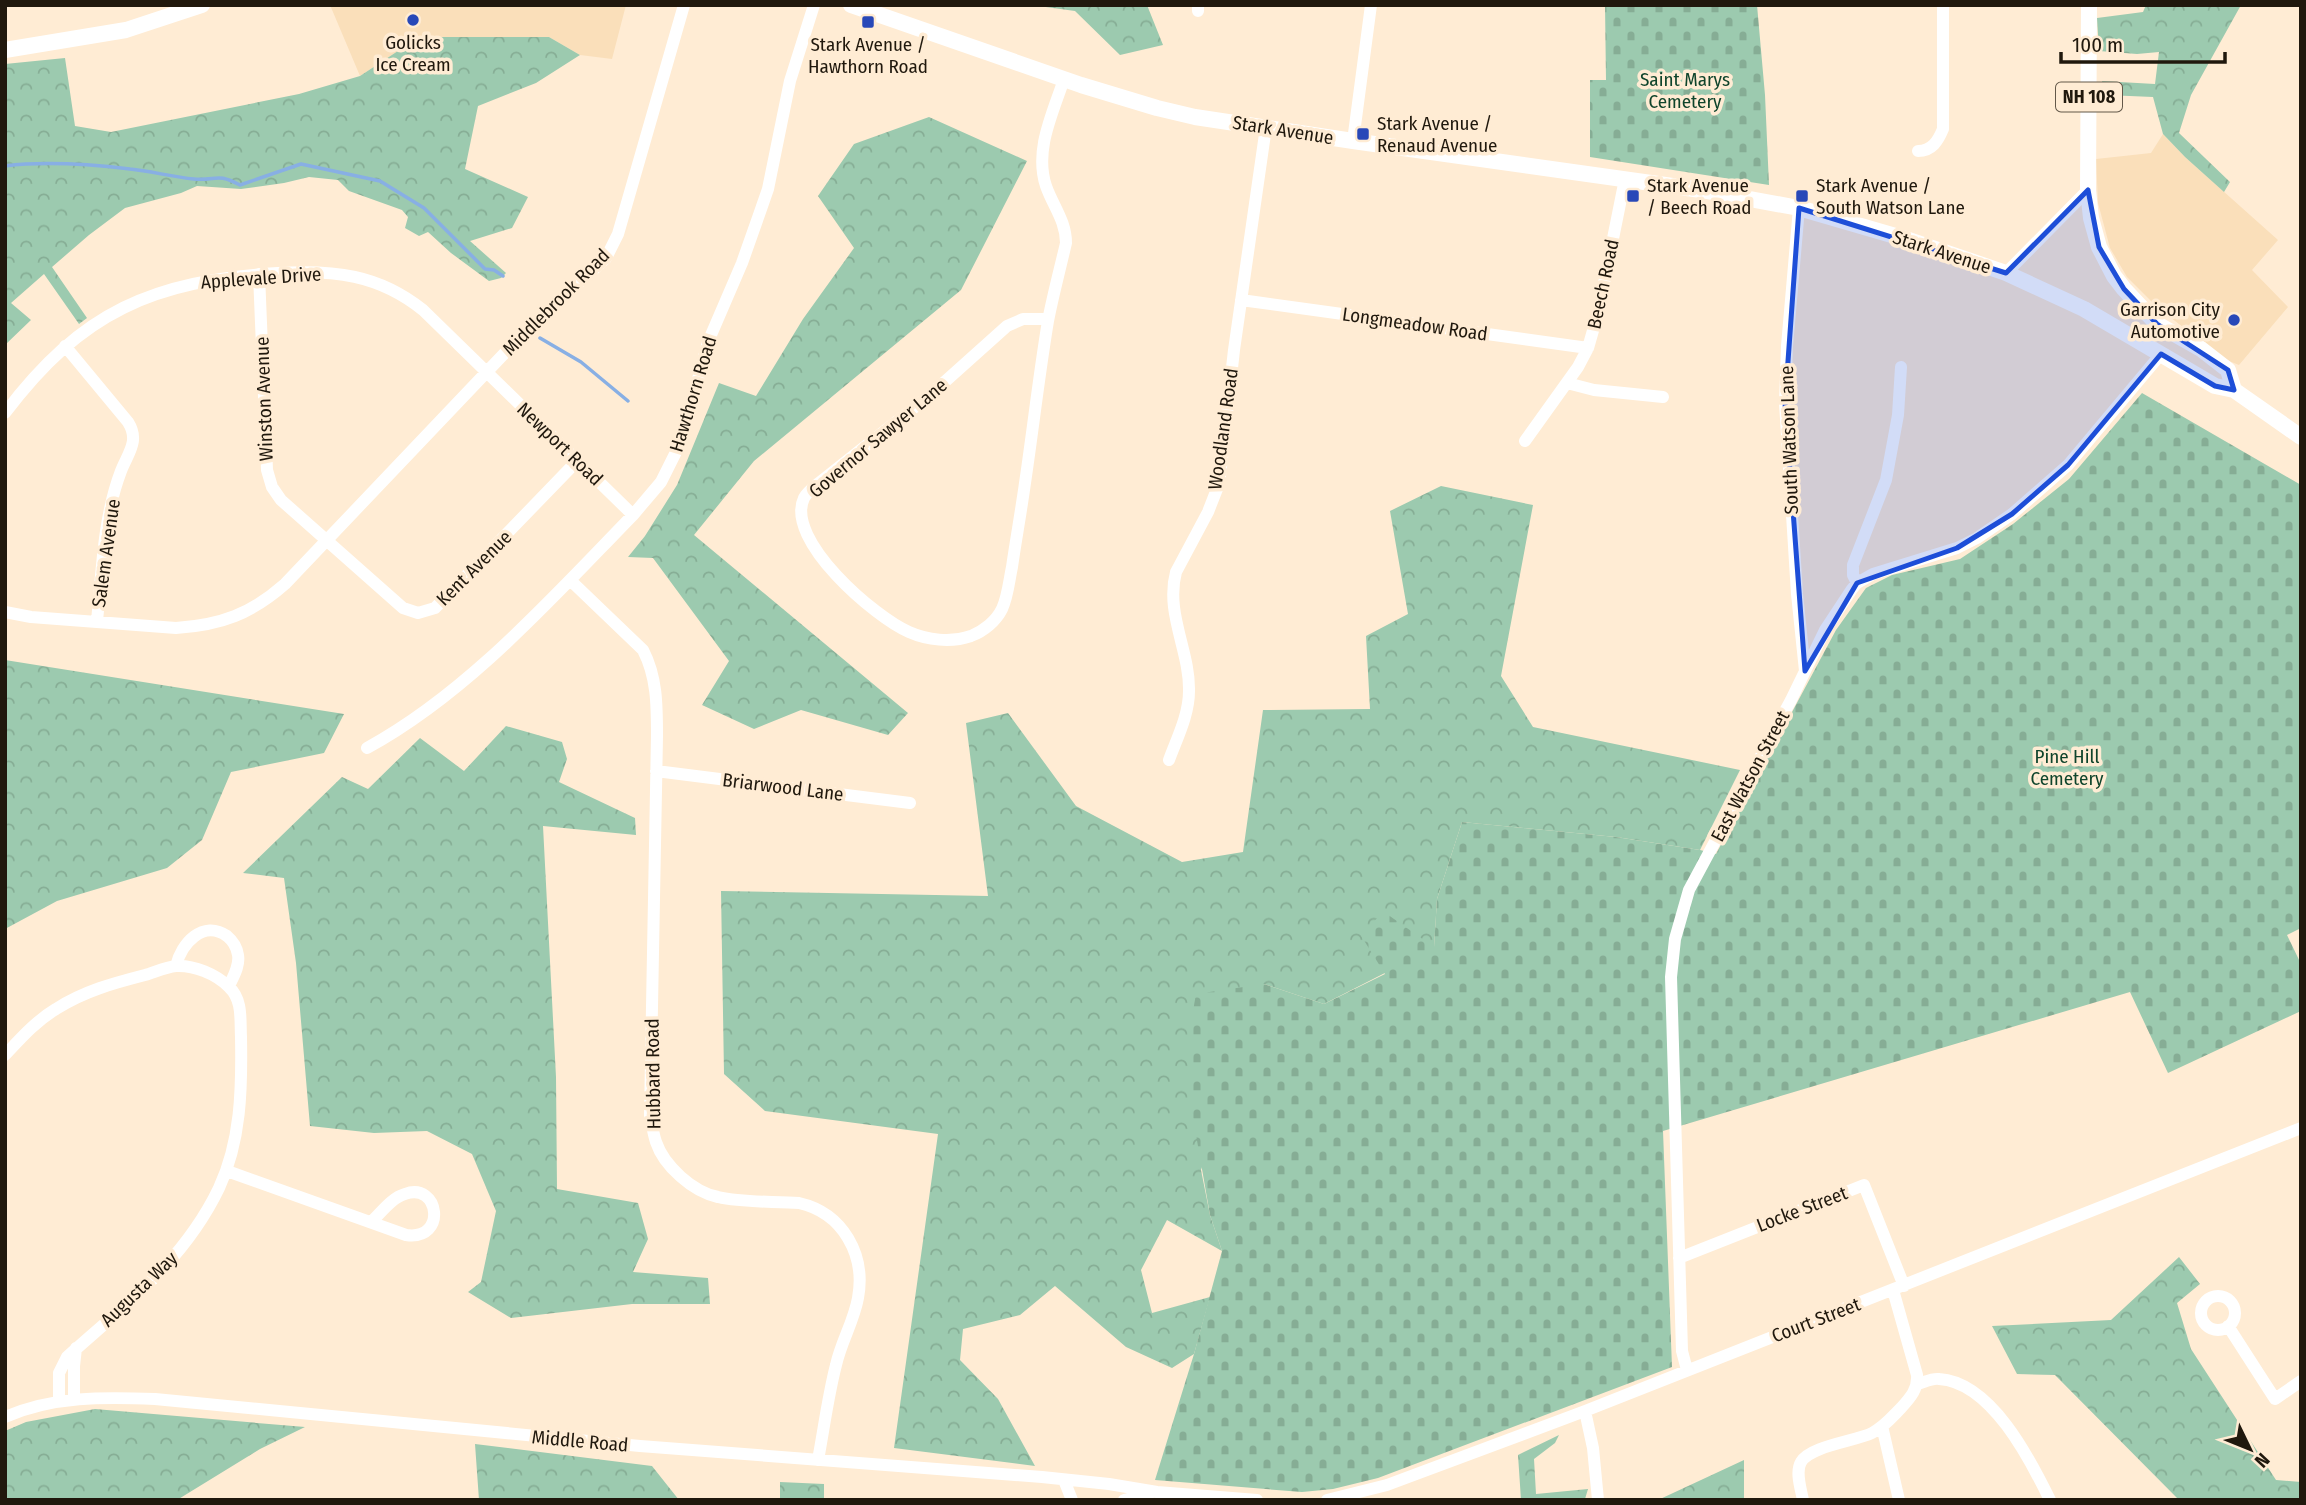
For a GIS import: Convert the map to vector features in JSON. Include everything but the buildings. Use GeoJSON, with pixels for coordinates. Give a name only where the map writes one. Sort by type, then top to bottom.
{"type":"FeatureCollection","features":[{"type":"Feature","properties":{"kind":"main road"},"geometry":{"type":"LineString","coordinates":[[5,50],[125,30],[202,5]]}},
{"type":"Feature","properties":{"kind":"main road","name":"Stark Avenue"},"geometry":{"type":"LineString","coordinates":[[850,5],[1157,108],[1353,141],[1713,192],[1800,208],[1909,240],[2006,273],[2084,309],[2215,386],[2234,390]]}},
{"type":"Feature","properties":{"kind":"main road","name":"NH 108"},"geometry":{"type":"LineString","coordinates":[[2089,5],[2088,190],[2094,233],[2104,259],[2135,302],[2157,324],[2228,370],[2234,390],[2301,437]]}},
{"type":"Feature","properties":{"kind":"main road"},"geometry":{"type":"LineString","coordinates":[[2161,354],[2180,337]]}},
{"type":"Feature","properties":{"kind":"street","name":"Middlebrook Road"},"geometry":{"type":"LineString","coordinates":[[327,541],[530,327],[606,258],[618,234],[684,5]]}},
{"type":"Feature","properties":{"kind":"street","name":"Hawthorn Road"},"geometry":{"type":"LineString","coordinates":[[367,748],[395,733],[505,644],[633,515],[661,482],[681,442],[708,342],[751,242],[768,189],[790,80],[814,5]]}},
{"type":"Feature","properties":{"kind":"street"},"geometry":{"type":"LineString","coordinates":[[1353,141],[1371,5]]}},
{"type":"Feature","properties":{"kind":"street"},"geometry":{"type":"LineString","coordinates":[[1918,151],[1933,146],[1943,129],[1943,5]]}},
{"type":"Feature","properties":{"kind":"street","name":"Governor Sawyer Lane"},"geometry":{"type":"LineString","coordinates":[[1048,318],[1023,319],[1007,326],[937,389],[805,497],[802,505],[804,524],[806,535],[814,548],[842,581],[868,605],[896,626],[911,633],[933,639],[957,640],[984,629],[1002,610],[1006,596],[1048,318],[1066,243],[1066,230],[1045,184],[1041,158],[1042,145],[1064,79]]}},
{"type":"Feature","properties":{"kind":"street","name":"Woodland Road"},"geometry":{"type":"LineString","coordinates":[[1169,760],[1184,721],[1189,689],[1173,612],[1173,583],[1217,489],[1266,127]]}},
{"type":"Feature","properties":{"kind":"street","name":"Beech Road"},"geometry":{"type":"LineString","coordinates":[[1525,441],[1567,383],[1588,348],[1598,313],[1625,179]]}},
{"type":"Feature","properties":{"kind":"street"},"geometry":{"type":"LineString","coordinates":[[2006,273],[2088,190]]}},
{"type":"Feature","properties":{"kind":"street","name":"South Watson Lane"},"geometry":{"type":"LineString","coordinates":[[1800,208],[1789,320],[1785,403],[1793,539],[1805,671]]}},
{"type":"Feature","properties":{"kind":"street","name":"Applevale Drive"},"geometry":{"type":"LineString","coordinates":[[5,413],[43,367],[65,346],[103,318],[148,296],[194,282],[259,274],[298,272],[350,275],[391,288],[423,310],[486,373]]}},
{"type":"Feature","properties":{"kind":"street","name":"Winston Avenue"},"geometry":{"type":"LineString","coordinates":[[259,274],[268,479],[276,494],[327,541]]}},
{"type":"Feature","properties":{"kind":"street","name":"Longmeadow Road"},"geometry":{"type":"LineString","coordinates":[[1241,300],[1588,348]]}},
{"type":"Feature","properties":{"kind":"street","name":"Salem Avenue"},"geometry":{"type":"LineString","coordinates":[[65,346],[128,422],[134,433],[133,447],[122,470],[108,520],[97,621]]}},
{"type":"Feature","properties":{"kind":"street"},"geometry":{"type":"LineString","coordinates":[[1901,367],[1898,415],[1886,480],[1853,565],[1853,575],[1857,583],[1873,574],[1957,548],[2012,514],[2068,465],[2161,354]]}},
{"type":"Feature","properties":{"kind":"street","name":"Newport Road"},"geometry":{"type":"LineString","coordinates":[[486,373],[633,515]]}},
{"type":"Feature","properties":{"kind":"street"},"geometry":{"type":"LineString","coordinates":[[1567,383],[1594,390],[1663,397]]}},
{"type":"Feature","properties":{"kind":"street","name":"Kent Avenue"},"geometry":{"type":"LineString","coordinates":[[327,541],[396,604],[410,612],[426,612],[442,602],[578,460]]}},
{"type":"Feature","properties":{"kind":"street"},"geometry":{"type":"LineString","coordinates":[[5,612],[32,617],[176,628],[210,624],[236,617],[270,597],[327,541]]}},
{"type":"Feature","properties":{"kind":"street","name":"Hubbard Road"},"geometry":{"type":"LineString","coordinates":[[570,580],[643,650],[656,694],[650,1115],[655,1140],[667,1163],[690,1184],[704,1192],[718,1197],[812,1206],[836,1222],[851,1242],[859,1271],[859,1294],[833,1377],[818,1460]]}},
{"type":"Feature","properties":{"kind":"street","name":"East Watson Street"},"geometry":{"type":"LineString","coordinates":[[1687,1370],[1682,1350],[1671,977],[1675,939],[1689,890],[1701,866],[1825,630],[1857,583]]}},
{"type":"Feature","properties":{"kind":"street","name":"Briarwood Lane"},"geometry":{"type":"LineString","coordinates":[[656,771],[910,803]]}},
{"type":"Feature","properties":{"kind":"street"},"geometry":{"type":"LineString","coordinates":[[5,1055],[39,1020],[69,1000],[101,987],[176,967],[192,968],[210,974],[229,986],[238,964],[238,954],[230,938],[219,932],[203,932],[185,944],[176,967]]}},
{"type":"Feature","properties":{"kind":"street","name":"Augusta Way"},"geometry":{"type":"LineString","coordinates":[[59,1401],[58,1381],[61,1365],[76,1348],[161,1273],[207,1210],[227,1171],[239,1120],[242,1085],[239,1000],[229,986]]}},
{"type":"Feature","properties":{"kind":"street","name":"Court Street"},"geometry":{"type":"LineString","coordinates":[[1327,1500],[1387,1485],[1585,1411],[2301,1128]]}},
{"type":"Feature","properties":{"kind":"street"},"geometry":{"type":"LineString","coordinates":[[227,1171],[371,1222],[413,1236],[426,1231],[435,1212],[428,1198],[422,1194],[408,1192],[393,1200],[371,1222]]}},
{"type":"Feature","properties":{"kind":"street","name":"Locke Street"},"geometry":{"type":"LineString","coordinates":[[1679,1258],[1864,1185],[1898,1288]]}},
{"type":"Feature","properties":{"kind":"street"},"geometry":{"type":"LineString","coordinates":[[1803,1500],[1799,1472],[1801,1462],[1809,1454],[1872,1433],[1909,1400],[1918,1384],[1898,1288]]}},
{"type":"Feature","properties":{"kind":"street"},"geometry":{"type":"LineString","coordinates":[[2228,1326],[2275,1399],[2301,1381]]}},
{"type":"Feature","properties":{"kind":"street"},"geometry":{"type":"LineString","coordinates":[[74,1400],[76,1348]]}},
{"type":"Feature","properties":{"kind":"street"},"geometry":{"type":"LineString","coordinates":[[1918,1384],[1941,1379],[1966,1388],[1980,1397],[2017,1440],[2050,1500]]}},
{"type":"Feature","properties":{"kind":"street","name":"Middle Road"},"geometry":{"type":"LineString","coordinates":[[5,1417],[59,1401],[100,1398],[155,1399],[640,1447],[1064,1480],[1157,1492]]}},
{"type":"Feature","properties":{"kind":"street"},"geometry":{"type":"LineString","coordinates":[[1585,1411],[1598,1500]]}},
{"type":"Feature","properties":{"kind":"street"},"geometry":{"type":"LineString","coordinates":[[1882,1426],[1899,1500]]}},
{"type":"Feature","properties":{"kind":"street"},"geometry":{"type":"LineString","coordinates":[[1064,1480],[1072,1500]]}},
{"type":"Feature","properties":{"kind":"street"},"geometry":{"type":"LineString","coordinates":[[2036,1500],[2042,1484]]}},
{"type":"Feature","properties":{"kind":"street"},"geometry":{"type":"LineString","coordinates":[[1124,1500],[1157,1492],[1257,1500]]}},
{"type":"Feature","properties":{"kind":"highlighted area"},"geometry":{"type":"Polygon","coordinates":[[[2088,190],[2099,247],[2124,289],[2157,324],[2228,370],[2234,390],[2215,386],[2161,354],[2068,465],[2012,514],[1957,548],[1857,583],[1805,671],[1785,403],[1799,208],[2006,273],[2088,190]]]}},
{"type":"Feature","properties":{"kind":"shaded area"},"geometry":{"type":"Polygon","coordinates":[[[330,5],[626,5],[612,59],[580,55],[549,37],[407,45],[360,76],[330,5]]]}},
{"type":"Feature","properties":{"kind":"shaded area"},"geometry":{"type":"Polygon","coordinates":[[[2163,134],[2278,240],[2252,270],[2288,307],[2239,365],[2224,359],[2157,307],[2127,277],[2110,248],[2098,203],[2096,159],[2151,153],[2163,134]]]}},
{"type":"Feature","properties":{"kind":"green space"},"geometry":{"type":"Polygon","coordinates":[[[1031,5],[1147,5],[1163,45],[1120,55],[1075,11],[1031,5]]]}},
{"type":"Feature","properties":{"kind":"green space","name":"Saint Marys Cemetery"},"geometry":{"type":"Polygon","coordinates":[[[1605,5],[1757,5],[1769,185],[1590,157],[1590,80],[1606,80],[1605,5]]]}},
{"type":"Feature","properties":{"kind":"green space"},"geometry":{"type":"Polygon","coordinates":[[[2146,5],[2241,5],[2191,95],[2179,133],[2230,182],[2224,192],[2163,134],[2153,97],[2106,95],[2102,81],[2155,84],[2159,52],[2137,54],[2099,51],[2097,18],[2143,12],[2146,5]]]}},
{"type":"Feature","properties":{"kind":"green space"},"geometry":{"type":"Polygon","coordinates":[[[438,37],[549,37],[580,55],[536,83],[478,106],[465,169],[528,197],[512,228],[470,241],[506,273],[501,278],[489,281],[428,232],[419,236],[405,228],[408,217],[402,210],[349,191],[338,180],[309,177],[241,189],[197,186],[125,208],[52,267],[87,318],[79,324],[44,274],[11,303],[31,320],[5,345],[5,64],[65,58],[75,126],[111,132],[299,94],[360,76],[407,45],[438,37]]]}},
{"type":"Feature","properties":{"kind":"green space"},"geometry":{"type":"Polygon","coordinates":[[[929,117],[1027,161],[961,290],[754,461],[694,535],[908,713],[888,735],[801,710],[754,729],[702,705],[729,661],[653,558],[628,557],[645,536],[677,485],[719,383],[756,396],[803,319],[854,248],[818,196],[854,144],[929,117]]]}},
{"type":"Feature","properties":{"kind":"green space","name":"Pine Hill Cemetery"},"geometry":{"type":"Polygon","coordinates":[[[2142,393],[2301,485],[2301,928],[2287,935],[2301,964],[2301,1011],[2168,1073],[2130,992],[1663,1131],[1672,1367],[1378,1478],[1333,1489],[1302,1492],[1155,1480],[1222,1251],[1210,1215],[1191,1106],[1190,1028],[1196,994],[1264,984],[1324,1004],[1385,974],[1360,934],[1384,912],[1434,947],[1437,899],[1462,822],[1616,837],[1716,854],[1836,630],[1866,588],[1892,575],[1960,559],[2013,524],[2069,479],[2142,393]]]}},
{"type":"Feature","properties":{"kind":"green space"},"geometry":{"type":"Polygon","coordinates":[[[1441,486],[1533,505],[1501,676],[1533,727],[1740,770],[1700,850],[1616,837],[1462,822],[1437,899],[1434,948],[1324,1004],[1264,984],[1201,1170],[1210,1215],[1222,1251],[1167,1220],[1141,1270],[1152,1313],[1210,1297],[1194,1354],[1172,1368],[1126,1347],[1055,1286],[1020,1315],[963,1329],[960,1360],[998,1399],[1035,1466],[894,1448],[938,1134],[765,1111],[724,1074],[721,891],[988,896],[966,723],[1008,713],[1076,806],[1182,862],[1243,852],[1263,710],[1370,709],[1366,636],[1408,614],[1390,511],[1441,486]]]}},
{"type":"Feature","properties":{"kind":"green space"},"geometry":{"type":"Polygon","coordinates":[[[5,660],[344,714],[324,753],[231,772],[202,840],[167,868],[57,901],[5,929],[5,660]]]}},
{"type":"Feature","properties":{"kind":"green space"},"geometry":{"type":"Polygon","coordinates":[[[506,726],[562,742],[567,759],[559,782],[635,818],[636,835],[543,826],[556,1077],[557,1189],[638,1203],[648,1239],[633,1272],[708,1278],[710,1304],[632,1304],[511,1318],[468,1292],[481,1282],[496,1211],[472,1154],[427,1131],[374,1133],[310,1126],[296,963],[284,878],[243,873],[342,777],[368,789],[420,738],[464,771],[506,726]]]}},
{"type":"Feature","properties":{"kind":"green space"},"geometry":{"type":"Polygon","coordinates":[[[2179,1257],[2200,1284],[2177,1303],[2191,1349],[2276,1480],[2301,1482],[2301,1500],[2179,1500],[2055,1375],[2017,1374],[1992,1326],[2111,1320],[2179,1257]]]}},
{"type":"Feature","properties":{"kind":"green space"},"geometry":{"type":"Polygon","coordinates":[[[95,1409],[305,1427],[260,1449],[177,1500],[5,1500],[5,1431],[26,1422],[95,1409]]]}},
{"type":"Feature","properties":{"kind":"green space"},"geometry":{"type":"Polygon","coordinates":[[[1559,1435],[1555,1443],[1534,1459],[1536,1494],[1588,1489],[1585,1499],[1521,1500],[1518,1455],[1559,1435]]]}},
{"type":"Feature","properties":{"kind":"green space"},"geometry":{"type":"Polygon","coordinates":[[[475,1444],[652,1466],[679,1500],[479,1500],[475,1444]]]}},
{"type":"Feature","properties":{"kind":"green space"},"geometry":{"type":"Polygon","coordinates":[[[1744,1460],[1744,1500],[1658,1500],[1744,1460]]]}},
{"type":"Feature","properties":{"kind":"green space"},"geometry":{"type":"Polygon","coordinates":[[[780,1482],[824,1484],[824,1500],[780,1500],[780,1482]]]}},
{"type":"Feature","properties":{"kind":"waterway"},"geometry":{"type":"LineString","coordinates":[[5,166],[51,163],[99,166],[194,179],[221,178],[240,185],[301,164],[380,181],[424,208],[485,269],[494,270],[503,276]]}},
{"type":"Feature","properties":{"kind":"waterway"},"geometry":{"type":"LineString","coordinates":[[540,338],[581,362],[628,401]]}},
{"type":"Feature","properties":{"kind":"place","name":"Golicks Ice Cream"},"geometry":{"type":"Point","coordinates":[413,20]}},
{"type":"Feature","properties":{"kind":"place","name":"Stark Avenue / Hawthorn Road"},"geometry":{"type":"Point","coordinates":[868,22]}},
{"type":"Feature","properties":{"kind":"place","name":"Stark Avenue / Renaud Avenue"},"geometry":{"type":"Point","coordinates":[1363,134]}},
{"type":"Feature","properties":{"kind":"place","name":"Stark Avenue / Beech Road"},"geometry":{"type":"Point","coordinates":[1633,196]}},
{"type":"Feature","properties":{"kind":"place","name":"Stark Avenue / South Watson Lane"},"geometry":{"type":"Point","coordinates":[1802,196]}},
{"type":"Feature","properties":{"kind":"place","name":"Garrison City Automotive"},"geometry":{"type":"Point","coordinates":[2234,320]}}]}
